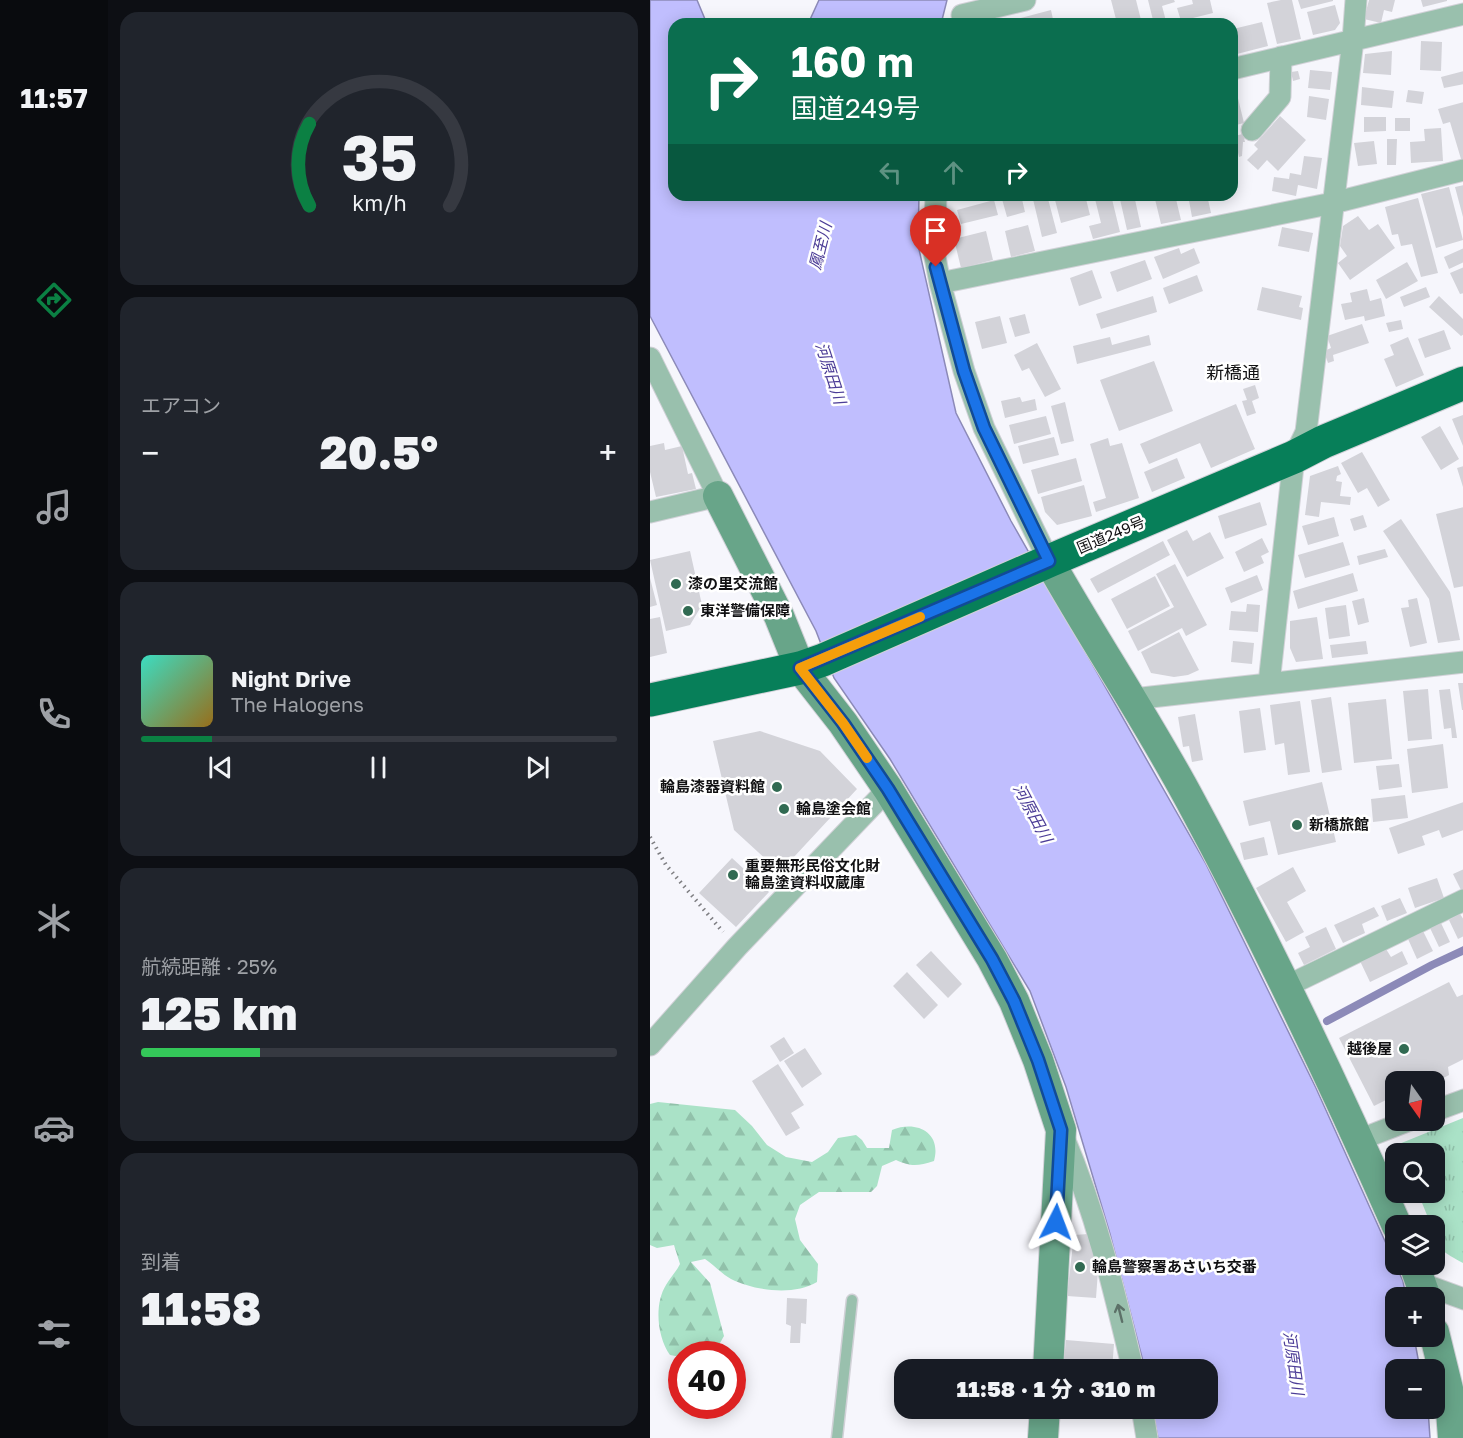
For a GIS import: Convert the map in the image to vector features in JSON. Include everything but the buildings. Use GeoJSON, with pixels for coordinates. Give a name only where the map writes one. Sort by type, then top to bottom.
{"type":"FeatureCollection","features":[{"type":"Feature","properties":{"kind":"highway","name":"国道249号"},"geometry":{"type":"LineString","coordinates":[[650,700],[811,664],[1463,383]]}},
{"type":"Feature","properties":{"kind":"street"},"geometry":{"type":"LineString","coordinates":[[963,13],[1025,0]]}},
{"type":"Feature","properties":{"kind":"street"},"geometry":{"type":"LineString","coordinates":[[1269,683],[1294,457],[1306,432],[1356,0]]}},
{"type":"Feature","properties":{"kind":"street"},"geometry":{"type":"LineString","coordinates":[[1238,68],[1463,14]]}},
{"type":"Feature","properties":{"kind":"street"},"geometry":{"type":"LineString","coordinates":[[1252,130],[1280,98],[1282,57]]}},
{"type":"Feature","properties":{"kind":"street"},"geometry":{"type":"LineString","coordinates":[[940,283],[1333,202],[1463,170]]}},
{"type":"Feature","properties":{"kind":"street"},"geometry":{"type":"LineString","coordinates":[[936,201],[934,252],[940,283],[964,371],[984,428],[1048,561],[1133,699],[1190,798],[1287,986],[1392,1215]]}},
{"type":"Feature","properties":{"kind":"street"},"geometry":{"type":"LineString","coordinates":[[650,358],[779,616],[811,664],[843,723],[888,789],[992,959],[1014,1001],[1038,1060],[1096,1223],[1130,1359]]}},
{"type":"Feature","properties":{"kind":"street"},"geometry":{"type":"LineString","coordinates":[[650,512],[718,496]]}},
{"type":"Feature","properties":{"kind":"street"},"geometry":{"type":"LineString","coordinates":[[1133,699],[1463,662]]}},
{"type":"Feature","properties":{"kind":"street"},"geometry":{"type":"LineString","coordinates":[[650,1045],[737,947],[888,789]]}},
{"type":"Feature","properties":{"kind":"street"},"geometry":{"type":"LineString","coordinates":[[1287,986],[1463,900]]}},
{"type":"Feature","properties":{"kind":"street"},"geometry":{"type":"LineString","coordinates":[[1445,1107],[1463,1100]]}},
{"type":"Feature","properties":{"kind":"street"},"geometry":{"type":"LineString","coordinates":[[1049,1359],[1061,1130]]}},
{"type":"Feature","properties":{"kind":"street"},"geometry":{"type":"LineString","coordinates":[[1359,1140],[1385,1130]]}},
{"type":"Feature","properties":{"kind":"street"},"geometry":{"type":"LineString","coordinates":[[1421,1282],[1463,1299]]}},
{"type":"Feature","properties":{"kind":"street"},"geometry":{"type":"LineString","coordinates":[[1438,1347],[1450,1397],[1453,1438]]}},
{"type":"Feature","properties":{"kind":"street"},"geometry":{"type":"LineString","coordinates":[[1043,1438],[1044,1419]]}},
{"type":"Feature","properties":{"kind":"street"},"geometry":{"type":"LineString","coordinates":[[1144,1419],[1147,1438]]}},
{"type":"Feature","properties":{"kind":"lane"},"geometry":{"type":"LineString","coordinates":[[837,1438],[852,1300]]}},
{"type":"Feature","properties":{"kind":"path"},"geometry":{"type":"LineString","coordinates":[[650,837],[666,865],[690,896],[737,947]]}},
{"type":"Feature","properties":{"kind":"green space"},"geometry":{"type":"Polygon","coordinates":[[[658,1102],[735,1110],[767,1145],[786,1157],[812,1162],[828,1152],[838,1138],[856,1135],[867,1148],[889,1148],[892,1130],[901,1127],[918,1128],[931,1136],[935,1151],[934,1161],[915,1165],[896,1160],[882,1166],[877,1186],[871,1192],[819,1192],[800,1205],[795,1219],[800,1240],[818,1264],[817,1282],[808,1286],[786,1290],[763,1289],[731,1279],[705,1259],[691,1262],[710,1283],[724,1336],[721,1341],[668,1341],[668,1352],[660,1330],[660,1301],[662,1293],[680,1264],[674,1245],[657,1248],[650,1245],[650,1104],[658,1102]]]}},
{"type":"Feature","properties":{"kind":"green space"},"geometry":{"type":"Polygon","coordinates":[[[1463,1118],[1463,1263],[1445,1252],[1445,1215],[1427,1215],[1422,1203],[1445,1203],[1445,1143],[1401,1143],[1431,1131],[1445,1131],[1445,1125],[1463,1118]]]}},
{"type":"Feature","properties":{"kind":"water"},"geometry":{"type":"Polygon","coordinates":[[[650,0],[697,0],[704,18],[668,18],[668,201],[919,201],[918,245],[956,413],[1011,521],[1206,864],[1316,1088],[1385,1241],[1385,1275],[1400,1275],[1403,1281],[1404,1287],[1385,1287],[1385,1347],[1416,1347],[1418,1359],[1385,1359],[1385,1419],[1429,1419],[1430,1438],[1158,1438],[1154,1419],[1218,1419],[1218,1359],[1142,1359],[1110,1234],[1066,1087],[1030,991],[890,759],[834,678],[816,631],[650,316],[650,0]]]}},
{"type":"Feature","properties":{"kind":"water"},"geometry":{"type":"Polygon","coordinates":[[[819,0],[947,0],[942,18],[811,18],[819,0]]]}},
{"type":"Feature","properties":{"kind":"waterway"},"geometry":{"type":"LineString","coordinates":[[1327,1021],[1464,950]]}},
{"type":"Feature","properties":{"kind":"slow traffic"},"geometry":{"type":"LineString","coordinates":[[867,758],[800,668],[920,617]]}},
{"type":"Feature","properties":{"kind":"place","name":"漆の里交流館"},"geometry":{"type":"Point","coordinates":[676,584]}},
{"type":"Feature","properties":{"kind":"place","name":"東洋警備保障"},"geometry":{"type":"Point","coordinates":[688,611]}},
{"type":"Feature","properties":{"kind":"place","name":"輪島漆器資料館"},"geometry":{"type":"Point","coordinates":[777,787]}},
{"type":"Feature","properties":{"kind":"place","name":"輪島塗会館"},"geometry":{"type":"Point","coordinates":[784,809]}},
{"type":"Feature","properties":{"kind":"place","name":"新橋旅館"},"geometry":{"type":"Point","coordinates":[1297,825]}},
{"type":"Feature","properties":{"kind":"place","name":"重要無形民俗文化財 輪島塗資料収蔵庫"},"geometry":{"type":"Point","coordinates":[733,875]}},
{"type":"Feature","properties":{"kind":"place","name":"越後屋"},"geometry":{"type":"Point","coordinates":[1404,1049]}},
{"type":"Feature","properties":{"kind":"place","name":"輪島警察署あさいち交番"},"geometry":{"type":"Point","coordinates":[1080,1267]}},
{"type":"Feature","properties":{"kind":"district","name":"新橋通"},"geometry":{"type":"Point","coordinates":[1233,373]}},
{"type":"Feature","properties":{"kind":"route"},"geometry":{"type":"LineString","coordinates":[[936,267],[964,371],[984,428],[1049,561],[800,668],[843,723],[888,789],[992,959],[1014,1001],[1038,1060],[1061,1130],[1056,1222]]}},
{"type":"Feature","properties":{"kind":"water label","name":"鳳至川"},"geometry":{"type":"Point","coordinates":[820,246]}},
{"type":"Feature","properties":{"kind":"water label","name":"河原田川"},"geometry":{"type":"Point","coordinates":[831,373]}},
{"type":"Feature","properties":{"kind":"water label","name":"河原田川"},"geometry":{"type":"Point","coordinates":[1033,813]}},
{"type":"Feature","properties":{"kind":"water label","name":"河原田川"},"geometry":{"type":"Point","coordinates":[1294,1363]}}]}
